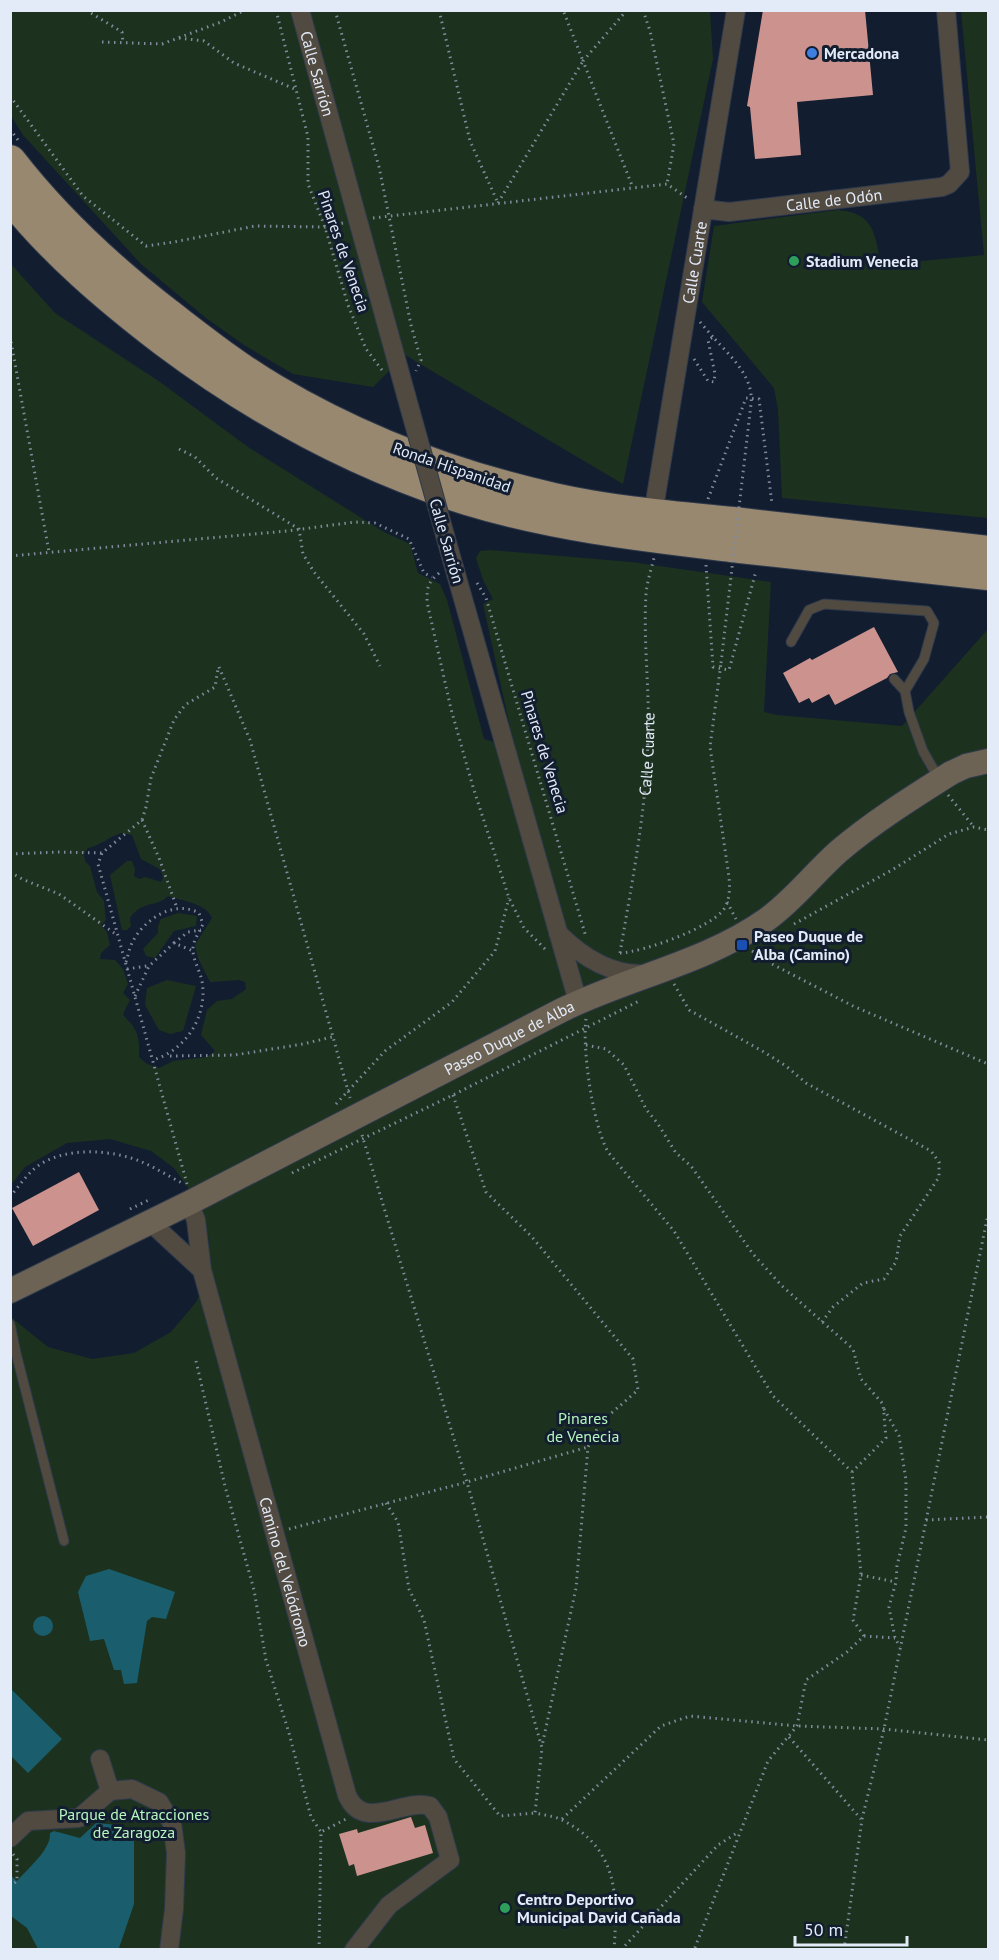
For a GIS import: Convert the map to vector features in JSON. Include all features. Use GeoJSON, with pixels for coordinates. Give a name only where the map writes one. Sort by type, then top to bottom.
{"type":"FeatureCollection","features":[{"type":"Feature","properties":{"kind":"highway","name":"Ronda Hispanidad"},"geometry":{"type":"LineString","coordinates":[[16,153],[60,219],[132,287],[234,364],[273,389],[375,441],[454,471],[497,485],[555,499],[655,535],[988,552]]}},
{"type":"Feature","properties":{"kind":"highway","name":"Ronda Hispanidad"},"geometry":{"type":"LineString","coordinates":[[10,196],[64,254],[138,319],[222,382],[308,434],[376,466],[466,498],[560,522],[762,549],[988,574]]}},
{"type":"Feature","properties":{"kind":"street","name":"Calle Sarrión"},"geometry":{"type":"LineString","coordinates":[[300,10],[357,220],[409,387],[450,554],[557,932],[569,970],[583,1000]]}},
{"type":"Feature","properties":{"kind":"street","name":"Calle Cuarte"},"geometry":{"type":"LineString","coordinates":[[655,535],[682,340],[736,10]]}},
{"type":"Feature","properties":{"kind":"street","name":"Calle de Odón"},"geometry":{"type":"LineString","coordinates":[[703,209],[729,212],[942,188],[953,181],[960,172],[946,10]]}},
{"type":"Feature","properties":{"kind":"street","name":"Paseo Duque de Alba"},"geometry":{"type":"LineString","coordinates":[[10,1291],[189,1203],[360,1128],[583,1000],[663,978],[715,950],[744,934],[784,906],[853,839],[939,781],[966,766],[988,761]]}},
{"type":"Feature","properties":{"kind":"street"},"geometry":{"type":"LineString","coordinates":[[557,932],[587,957],[615,971],[663,978]]}},
{"type":"Feature","properties":{"kind":"street","name":"Camino del Velódromo"},"geometry":{"type":"LineString","coordinates":[[189,1203],[196,1220],[202,1270],[347,1795],[350,1803],[362,1810]]}},
{"type":"Feature","properties":{"kind":"street"},"geometry":{"type":"LineString","coordinates":[[150,1222],[202,1270]]}},
{"type":"Feature","properties":{"kind":"street"},"geometry":{"type":"LineString","coordinates":[[100,1759],[110,1791]]}},
{"type":"Feature","properties":{"kind":"street"},"geometry":{"type":"LineString","coordinates":[[10,1838],[28,1821],[79,1818],[110,1791],[132,1789],[159,1802],[172,1823],[176,1853],[169,1950]]}},
{"type":"Feature","properties":{"kind":"street"},"geometry":{"type":"LineString","coordinates":[[354,1950],[389,1905],[450,1860],[438,1817],[430,1806],[417,1804],[375,1814],[362,1810]]}},
{"type":"Feature","properties":{"kind":"lane"},"geometry":{"type":"LineString","coordinates":[[791,642],[809,610],[824,604],[927,611],[934,623],[924,659],[905,691]]}},
{"type":"Feature","properties":{"kind":"lane"},"geometry":{"type":"LineString","coordinates":[[894,679],[905,691],[909,712],[923,751],[939,781]]}},
{"type":"Feature","properties":{"kind":"lane"},"geometry":{"type":"LineString","coordinates":[[10,1324],[64,1541]]}},
{"type":"Feature","properties":{"kind":"path"},"geometry":{"type":"LineString","coordinates":[[86,10],[122,32],[123,43]]}},
{"type":"Feature","properties":{"kind":"path"},"geometry":{"type":"LineString","coordinates":[[102,42],[162,44],[221,22],[245,10]]}},
{"type":"Feature","properties":{"kind":"path","name":"Pinares de Venecia"},"geometry":{"type":"LineString","coordinates":[[276,10],[308,137],[308,184],[348,305],[366,349],[386,376]]}},
{"type":"Feature","properties":{"kind":"path"},"geometry":{"type":"LineString","coordinates":[[335,10],[379,167],[421,360],[409,387]]}},
{"type":"Feature","properties":{"kind":"path"},"geometry":{"type":"LineString","coordinates":[[439,10],[470,141],[498,203]]}},
{"type":"Feature","properties":{"kind":"path"},"geometry":{"type":"LineString","coordinates":[[563,10],[633,188]]}},
{"type":"Feature","properties":{"kind":"path"},"geometry":{"type":"LineString","coordinates":[[498,203],[583,61],[627,10]]}},
{"type":"Feature","properties":{"kind":"path"},"geometry":{"type":"LineString","coordinates":[[643,10],[650,31],[674,144],[667,184]]}},
{"type":"Feature","properties":{"kind":"path"},"geometry":{"type":"LineString","coordinates":[[177,38],[204,41],[234,63],[297,90]]}},
{"type":"Feature","properties":{"kind":"path"},"geometry":{"type":"LineString","coordinates":[[10,96],[83,196],[146,246],[255,226],[324,227],[389,215],[667,184],[703,209]]}},
{"type":"Feature","properties":{"kind":"path"},"geometry":{"type":"LineString","coordinates":[[10,129],[16,153]]}},
{"type":"Feature","properties":{"kind":"path"},"geometry":{"type":"LineString","coordinates":[[10,336],[49,552]]}},
{"type":"Feature","properties":{"kind":"path"},"geometry":{"type":"LineString","coordinates":[[587,957],[641,950],[681,935],[720,914],[727,902],[730,888],[710,747],[752,399],[748,381],[713,337],[709,337],[708,340],[715,374],[714,382],[711,383],[682,340]]}},
{"type":"Feature","properties":{"kind":"path"},"geometry":{"type":"LineString","coordinates":[[706,504],[746,398],[759,399],[773,512]]}},
{"type":"Feature","properties":{"kind":"path"},"geometry":{"type":"LineString","coordinates":[[179,448],[195,458],[216,478],[299,529],[303,554],[314,572],[364,634],[380,666]]}},
{"type":"Feature","properties":{"kind":"path"},"geometry":{"type":"LineString","coordinates":[[10,556],[355,522],[375,523],[409,539],[423,573],[432,578],[427,588],[427,602],[451,709],[473,787],[509,898],[524,928],[569,970]]}},
{"type":"Feature","properties":{"kind":"path","name":"Calle Cuarte"},"geometry":{"type":"LineString","coordinates":[[620,953],[643,817],[649,725],[646,592],[655,535]]}},
{"type":"Feature","properties":{"kind":"path"},"geometry":{"type":"LineString","coordinates":[[706,559],[713,667],[729,670],[762,549]]}},
{"type":"Feature","properties":{"kind":"path","name":"Pinares de Venecia"},"geometry":{"type":"LineString","coordinates":[[475,579],[486,598],[584,928],[587,957]]}},
{"type":"Feature","properties":{"kind":"path"},"geometry":{"type":"LineString","coordinates":[[10,1197],[34,1169],[49,1159],[70,1154],[118,1156],[142,1162],[188,1186],[98,864],[102,853],[142,820],[151,778],[174,720],[186,705],[216,687],[219,667],[250,740],[347,1092],[360,1128],[467,1482],[542,1748]]}},
{"type":"Feature","properties":{"kind":"path"},"geometry":{"type":"LineString","coordinates":[[939,781],[974,826],[988,830]]}},
{"type":"Feature","properties":{"kind":"path"},"geometry":{"type":"LineString","coordinates":[[142,820],[177,908]]}},
{"type":"Feature","properties":{"kind":"path"},"geometry":{"type":"LineString","coordinates":[[10,854],[102,853]]}},
{"type":"Feature","properties":{"kind":"path"},"geometry":{"type":"LineString","coordinates":[[10,872],[59,894],[118,937]]}},
{"type":"Feature","properties":{"kind":"path"},"geometry":{"type":"LineString","coordinates":[[334,1107],[385,1051],[452,1002],[495,951],[509,898]]}},
{"type":"Feature","properties":{"kind":"path"},"geometry":{"type":"LineString","coordinates":[[727,902],[753,953],[854,1006],[988,1064]]}},
{"type":"Feature","properties":{"kind":"path"},"geometry":{"type":"LineString","coordinates":[[126,964],[132,943],[155,917],[177,908],[191,908],[199,913],[203,924],[194,940],[193,951],[202,981],[201,1007],[193,1030],[185,1041],[168,1056]]}},
{"type":"Feature","properties":{"kind":"path"},"geometry":{"type":"LineString","coordinates":[[135,996],[149,966],[188,932],[201,930]]}},
{"type":"Feature","properties":{"kind":"path"},"geometry":{"type":"LineString","coordinates":[[174,943],[193,951]]}},
{"type":"Feature","properties":{"kind":"path"},"geometry":{"type":"LineString","coordinates":[[127,969],[149,966]]}},
{"type":"Feature","properties":{"kind":"path"},"geometry":{"type":"LineString","coordinates":[[663,978],[689,1010],[764,1052],[786,1066],[806,1083],[931,1152],[939,1162],[939,1177],[900,1236],[896,1262],[884,1279],[863,1283],[833,1307],[822,1322]]}},
{"type":"Feature","properties":{"kind":"path"},"geometry":{"type":"LineString","coordinates":[[583,1000],[586,1045],[600,1138],[608,1152],[674,1231],[773,1396],[852,1472],[861,1575],[853,1620],[864,1636]]}},
{"type":"Feature","properties":{"kind":"path"},"geometry":{"type":"LineString","coordinates":[[290,1174],[360,1128],[453,1095],[585,1030]]}},
{"type":"Feature","properties":{"kind":"path"},"geometry":{"type":"LineString","coordinates":[[153,1060],[168,1056],[235,1054],[332,1037]]}},
{"type":"Feature","properties":{"kind":"path"},"geometry":{"type":"LineString","coordinates":[[586,1045],[606,1049],[624,1065],[646,1109],[676,1153],[691,1166],[753,1254],[782,1286],[853,1349],[861,1378],[883,1404],[886,1438],[852,1472]]}},
{"type":"Feature","properties":{"kind":"path"},"geometry":{"type":"LineString","coordinates":[[453,1095],[486,1192],[532,1237],[633,1359],[638,1390],[600,1423],[588,1447],[576,1588],[542,1748],[535,1813]]}},
{"type":"Feature","properties":{"kind":"path"},"geometry":{"type":"LineString","coordinates":[[844,1950],[862,1819],[884,1729],[988,1214]]}},
{"type":"Feature","properties":{"kind":"path"},"geometry":{"type":"LineString","coordinates":[[196,1361],[225,1486],[254,1590],[266,1660],[289,1733],[310,1817],[321,1833],[319,1950]]}},
{"type":"Feature","properties":{"kind":"path"},"geometry":{"type":"LineString","coordinates":[[883,1408],[899,1436],[906,1480],[906,1528],[889,1606],[895,1638],[900,1648]]}},
{"type":"Feature","properties":{"kind":"path"},"geometry":{"type":"LineString","coordinates":[[275,1533],[588,1447]]}},
{"type":"Feature","properties":{"kind":"path"},"geometry":{"type":"LineString","coordinates":[[386,1503],[398,1522],[409,1589],[424,1620],[454,1759],[500,1816],[535,1813],[562,1819],[591,1840],[611,1870],[617,1908],[614,1950]]}},
{"type":"Feature","properties":{"kind":"path"},"geometry":{"type":"LineString","coordinates":[[926,1520],[988,1517]]}},
{"type":"Feature","properties":{"kind":"path"},"geometry":{"type":"LineString","coordinates":[[861,1575],[896,1582]]}},
{"type":"Feature","properties":{"kind":"path"},"geometry":{"type":"LineString","coordinates":[[694,1950],[738,1832],[768,1761],[797,1726],[806,1680],[847,1652],[864,1636],[895,1638]]}},
{"type":"Feature","properties":{"kind":"path"},"geometry":{"type":"LineString","coordinates":[[562,1819],[661,1726],[690,1716],[797,1726],[884,1729],[988,1740]]}},
{"type":"Feature","properties":{"kind":"path"},"geometry":{"type":"LineString","coordinates":[[789,1737],[862,1819]]}},
{"type":"Feature","properties":{"kind":"path"},"geometry":{"type":"LineString","coordinates":[[321,1833],[362,1810]]}},
{"type":"Feature","properties":{"kind":"path"},"geometry":{"type":"LineString","coordinates":[[621,1950],[718,1845],[738,1832]]}},
{"type":"Feature","properties":{"kind":"path"},"geometry":{"type":"LineString","coordinates":[[10,1852],[17,1858],[17,1881],[10,1887]]}},
{"type":"Feature","properties":{"kind":"green space"},"geometry":{"type":"Polygon","coordinates":[[[10,11],[710,11],[713,59],[623,484],[405,355],[373,387],[293,374],[244,345],[206,318],[141,264],[23,135],[11,116],[10,11]]]}},
{"type":"Feature","properties":{"kind":"green space","name":"Stadium Venecia"},"geometry":{"type":"Polygon","coordinates":[[[961,11],[988,11],[988,518],[782,498],[778,410],[774,388],[702,302],[714,226],[838,210],[859,216],[871,227],[875,235],[881,265],[984,255],[961,11]]]}},
{"type":"Feature","properties":{"kind":"green space","name":"Pinares de Venecia"},"geometry":{"type":"Polygon","coordinates":[[[11,264],[55,313],[160,382],[248,447],[384,532],[410,544],[418,573],[440,584],[447,600],[484,739],[501,744],[512,736],[483,604],[493,599],[483,580],[476,558],[480,551],[631,562],[771,582],[764,712],[777,715],[902,726],[988,629],[988,1949],[11,1949],[10,1314],[48,1347],[92,1359],[134,1353],[171,1332],[197,1301],[209,1263],[209,1240],[201,1206],[174,1168],[151,1151],[110,1139],[67,1143],[25,1167],[11,1185],[11,264]],[[121,833],[88,848],[84,854],[97,892],[104,901],[106,920],[101,925],[107,932],[110,945],[101,953],[100,959],[115,960],[123,969],[128,984],[123,993],[130,1000],[123,1014],[137,1033],[139,1057],[147,1064],[159,1068],[173,1061],[207,1057],[215,1051],[201,1035],[207,1010],[217,1001],[232,999],[246,989],[245,982],[239,980],[210,982],[198,958],[195,945],[212,918],[205,909],[199,906],[168,896],[139,909],[130,918],[131,926],[127,930],[122,930],[110,875],[127,861],[132,861],[135,869],[134,876],[139,879],[145,877],[161,882],[163,878],[161,870],[141,859],[132,835],[121,833]]]}},
{"type":"Feature","properties":{"kind":"green space"},"geometry":{"type":"Polygon","coordinates":[[[178,913],[197,916],[196,926],[174,931],[155,958],[146,956],[143,949],[158,933],[161,919],[178,913]]]}},
{"type":"Feature","properties":{"kind":"green space"},"geometry":{"type":"Polygon","coordinates":[[[167,980],[196,986],[183,1031],[170,1034],[159,1030],[145,1005],[147,988],[167,980]]]}},
{"type":"Feature","properties":{"kind":"shaded area"},"geometry":{"type":"Polygon","coordinates":[[[109,1569],[175,1592],[166,1619],[152,1617],[147,1621],[137,1683],[124,1684],[121,1670],[114,1670],[104,1639],[90,1641],[78,1592],[86,1576],[109,1569]]]}},
{"type":"Feature","properties":{"kind":"shaded area"},"geometry":{"type":"Polygon","coordinates":[[[43,1616],[50,1619],[53,1626],[50,1633],[43,1636],[36,1633],[33,1626],[36,1619],[43,1616]]]}},
{"type":"Feature","properties":{"kind":"shaded area"},"geometry":{"type":"Polygon","coordinates":[[[10,1688],[62,1739],[28,1773],[11,1756],[10,1688]]]}},
{"type":"Feature","properties":{"kind":"shaded area"},"geometry":{"type":"Polygon","coordinates":[[[96,1823],[118,1825],[134,1832],[134,1904],[119,1948],[38,1949],[27,1928],[11,1916],[11,1876],[17,1881],[33,1865],[47,1846],[50,1833],[54,1831],[80,1838],[96,1823]]]}},
{"type":"Feature","properties":{"kind":"building","name":"Mercadona"},"geometry":{"type":"Polygon","coordinates":[[[763,10],[865,10],[873,95],[797,102],[801,155],[755,159],[750,107],[747,106],[763,10]]]}},
{"type":"Feature","properties":{"kind":"building"},"geometry":{"type":"Polygon","coordinates":[[[874,627],[898,672],[890,674],[887,678],[835,705],[829,694],[812,703],[809,698],[799,703],[783,673],[874,627]]]}},
{"type":"Feature","properties":{"kind":"building"},"geometry":{"type":"Polygon","coordinates":[[[79,1172],[99,1210],[33,1246],[12,1208],[79,1172]]]}},
{"type":"Feature","properties":{"kind":"building"},"geometry":{"type":"Polygon","coordinates":[[[411,1817],[415,1828],[425,1825],[433,1853],[357,1876],[354,1864],[349,1866],[339,1834],[357,1829],[358,1833],[411,1817]]]}},
{"type":"Feature","properties":{"kind":"place","name":"Mercadona"},"geometry":{"type":"Point","coordinates":[812,53]}},
{"type":"Feature","properties":{"kind":"place","name":"Stadium Venecia"},"geometry":{"type":"Point","coordinates":[794,261]}},
{"type":"Feature","properties":{"kind":"place","name":"Paseo Duque de Alba (Camino)"},"geometry":{"type":"Point","coordinates":[742,945]}},
{"type":"Feature","properties":{"kind":"place","name":"Centro Deportivo Municipal David Cañada"},"geometry":{"type":"Point","coordinates":[505,1908]}},
{"type":"Feature","properties":{"kind":"park label","name":"Parque de Atracciones de Zaragoza"},"geometry":{"type":"Point","coordinates":[134,1823]}}]}
